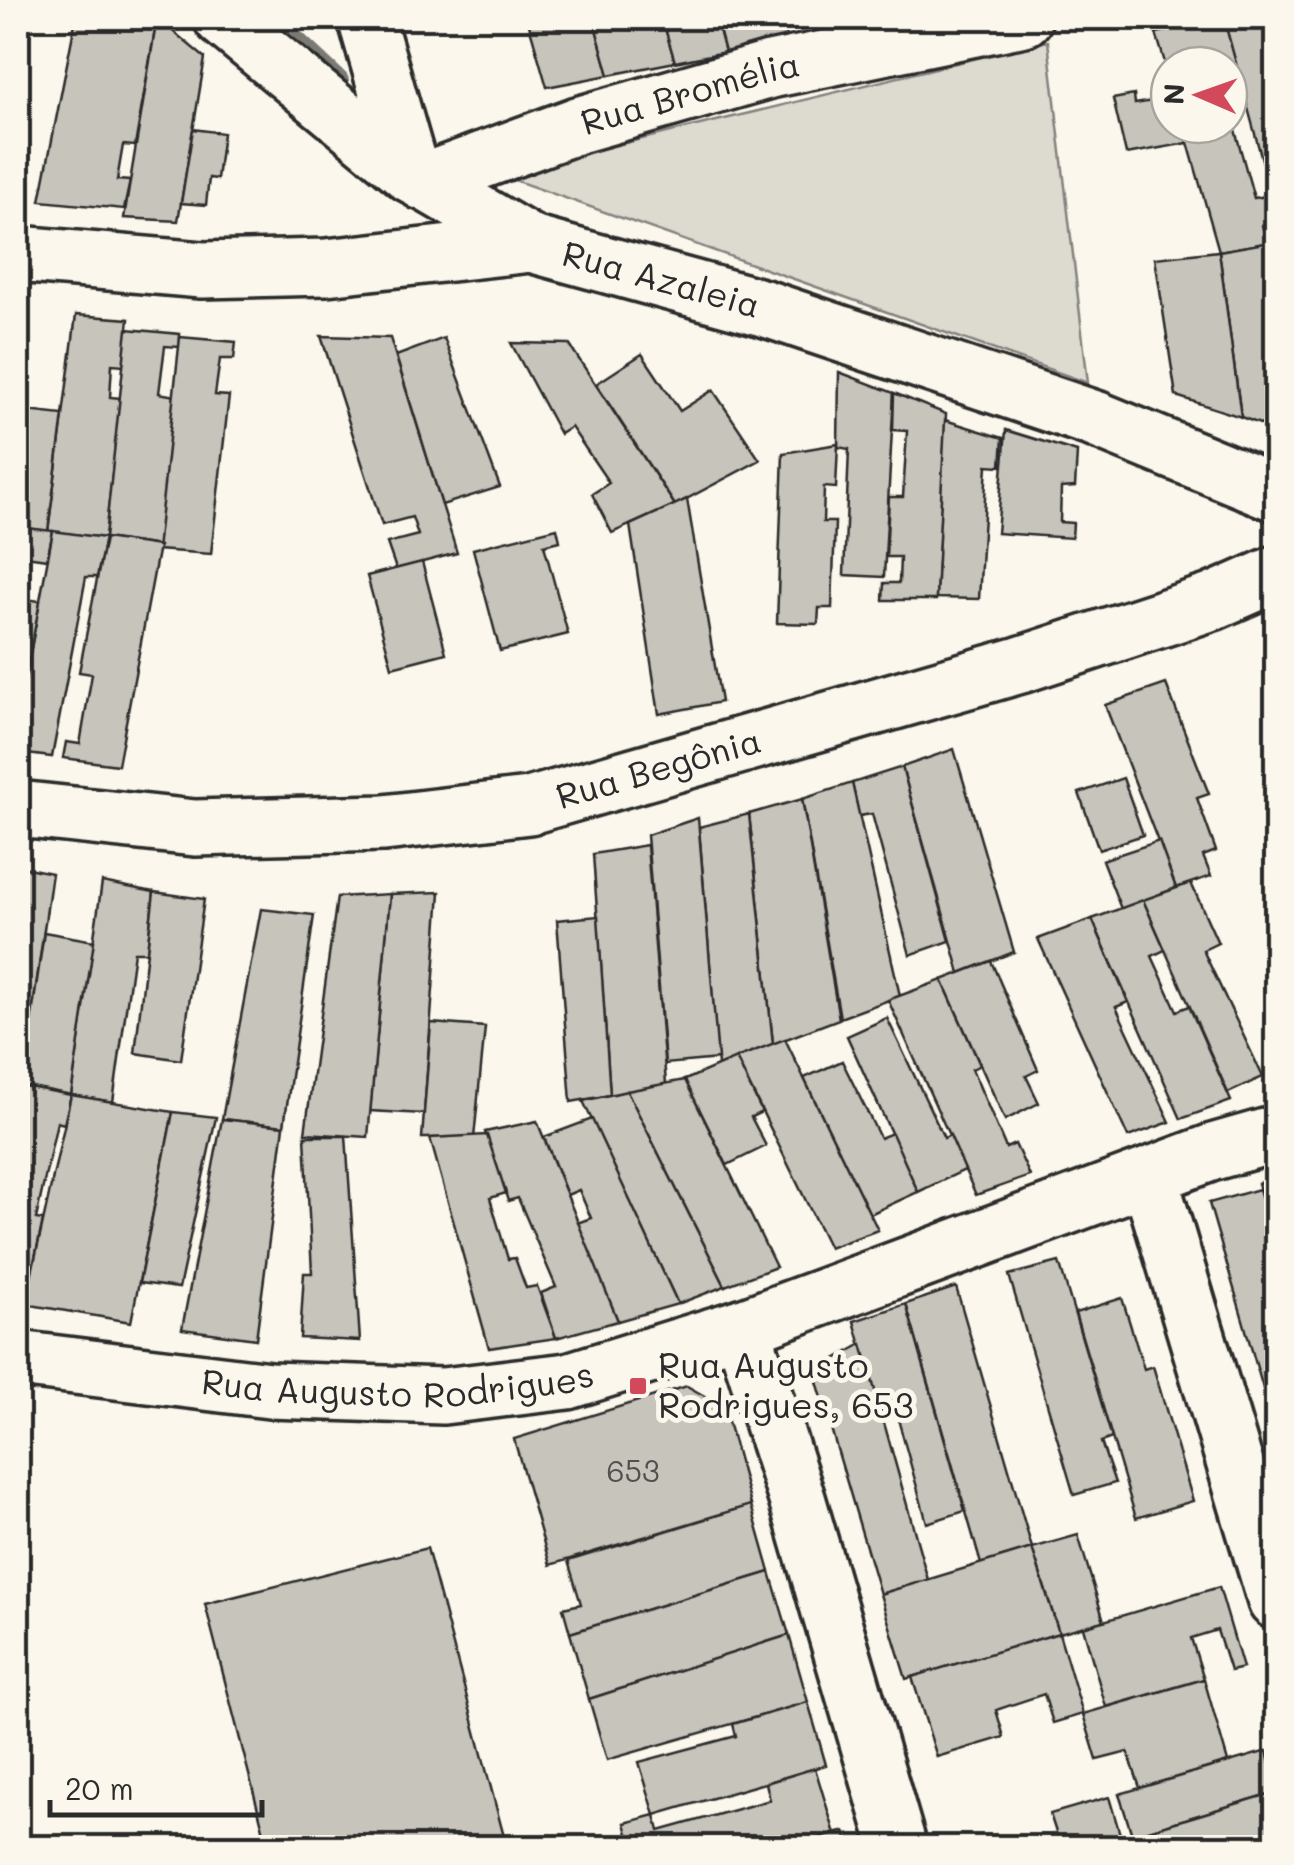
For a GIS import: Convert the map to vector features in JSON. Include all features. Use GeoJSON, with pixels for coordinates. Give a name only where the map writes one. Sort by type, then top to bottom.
{"type":"FeatureCollection","features":[{"type":"Feature","properties":{"kind":"street"},"geometry":{"type":"LineString","coordinates":[[222,18],[417,178],[531,244]]}},
{"type":"Feature","properties":{"kind":"street"},"geometry":{"type":"LineString","coordinates":[[366,18],[417,178]]}},
{"type":"Feature","properties":{"kind":"street","name":"Rua Bromélia"},"geometry":{"type":"LineString","coordinates":[[417,178],[578,125],[751,76],[1024,18]]}},
{"type":"Feature","properties":{"kind":"street","name":"Rua Azaleia"},"geometry":{"type":"LineString","coordinates":[[18,254],[219,270],[326,266],[531,244],[764,308],[1095,419],[1276,493]]}},
{"type":"Feature","properties":{"kind":"street","name":"Rua Begônia"},"geometry":{"type":"LineString","coordinates":[[18,809],[195,828],[384,823],[529,806],[1020,665],[1212,602],[1276,574]]}},
{"type":"Feature","properties":{"kind":"street","name":"Rua Augusto Rodrigues"},"geometry":{"type":"LineString","coordinates":[[18,1360],[270,1390],[442,1396],[568,1380],[742,1326],[1149,1176],[1276,1134]]}},
{"type":"Feature","properties":{"kind":"street"},"geometry":{"type":"LineString","coordinates":[[1149,1176],[1276,1601]]}},
{"type":"Feature","properties":{"kind":"street"},"geometry":{"type":"LineString","coordinates":[[742,1326],[804,1520],[898,1848]]}},
{"type":"Feature","properties":{"kind":"shaded area"},"geometry":{"type":"Polygon","coordinates":[[[1048,41],[1088,383],[497,174],[1048,41]]]}},
{"type":"Feature","properties":{"kind":"building"},"geometry":{"type":"Polygon","coordinates":[[[76,18],[157,18],[135,146],[123,145],[117,180],[130,181],[124,209],[40,201],[76,18]]]}},
{"type":"Feature","properties":{"kind":"building"},"geometry":{"type":"Polygon","coordinates":[[[157,18],[205,58],[178,221],[124,218],[157,18]]]}},
{"type":"Feature","properties":{"kind":"building"},"geometry":{"type":"Polygon","coordinates":[[[527,18],[593,18],[609,75],[547,87],[527,18]]]}},
{"type":"Feature","properties":{"kind":"building"},"geometry":{"type":"Polygon","coordinates":[[[593,18],[662,18],[675,62],[609,75],[593,18]]]}},
{"type":"Feature","properties":{"kind":"building"},"geometry":{"type":"Polygon","coordinates":[[[662,18],[716,18],[725,52],[675,62],[662,18]]]}},
{"type":"Feature","properties":{"kind":"building"},"geometry":{"type":"Polygon","coordinates":[[[716,18],[781,18],[788,40],[725,52],[716,18]]]}},
{"type":"Feature","properties":{"kind":"building"},"geometry":{"type":"Polygon","coordinates":[[[1276,18],[1276,37],[1272,38],[1276,53],[1276,211],[1249,112],[1249,45],[1231,45],[1224,20],[1276,18]]]}},
{"type":"Feature","properties":{"kind":"building"},"geometry":{"type":"Polygon","coordinates":[[[1224,20],[1231,45],[1160,45],[1156,33],[1224,20]]]}},
{"type":"Feature","properties":{"kind":"building"},"geometry":{"type":"Polygon","coordinates":[[[1134,95],[1135,104],[1149,102],[1149,145],[1177,145],[1126,154],[1113,99],[1134,95]]]}},
{"type":"Feature","properties":{"kind":"building"},"geometry":{"type":"Polygon","coordinates":[[[193,129],[223,133],[217,179],[209,178],[206,205],[181,203],[193,129]]]}},
{"type":"Feature","properties":{"kind":"building"},"geometry":{"type":"Polygon","coordinates":[[[1189,145],[1239,145],[1254,198],[1272,195],[1276,222],[1262,225],[1266,243],[1219,251],[1189,145]]]}},
{"type":"Feature","properties":{"kind":"building"},"geometry":{"type":"Polygon","coordinates":[[[1276,241],[1276,430],[1241,417],[1219,251],[1276,241]]]}},
{"type":"Feature","properties":{"kind":"building"},"geometry":{"type":"Polygon","coordinates":[[[1219,251],[1241,417],[1176,396],[1155,258],[1219,251]]]}},
{"type":"Feature","properties":{"kind":"building"},"geometry":{"type":"Polygon","coordinates":[[[76,315],[129,319],[124,365],[112,364],[110,397],[120,398],[120,403],[105,538],[48,531],[76,315]]]}},
{"type":"Feature","properties":{"kind":"building"},"geometry":{"type":"Polygon","coordinates":[[[127,329],[180,334],[180,347],[165,346],[159,393],[175,396],[159,546],[105,538],[127,329]]]}},
{"type":"Feature","properties":{"kind":"building"},"geometry":{"type":"Polygon","coordinates":[[[321,336],[390,338],[457,553],[396,569],[387,543],[418,535],[412,517],[382,525],[321,336]]]}},
{"type":"Feature","properties":{"kind":"building"},"geometry":{"type":"Polygon","coordinates":[[[180,337],[236,342],[234,359],[220,359],[215,395],[229,396],[211,554],[157,550],[180,337]]]}},
{"type":"Feature","properties":{"kind":"building"},"geometry":{"type":"Polygon","coordinates":[[[444,338],[500,487],[442,505],[396,356],[444,338]]]}},
{"type":"Feature","properties":{"kind":"building"},"geometry":{"type":"Polygon","coordinates":[[[511,343],[569,344],[675,505],[612,533],[592,494],[609,483],[571,427],[560,434],[511,343]]]}},
{"type":"Feature","properties":{"kind":"building"},"geometry":{"type":"Polygon","coordinates":[[[642,354],[680,411],[713,390],[760,460],[675,505],[596,384],[642,354]]]}},
{"type":"Feature","properties":{"kind":"building"},"geometry":{"type":"Polygon","coordinates":[[[839,372],[894,393],[884,577],[844,575],[849,449],[838,447],[839,372]]]}},
{"type":"Feature","properties":{"kind":"building"},"geometry":{"type":"Polygon","coordinates":[[[894,393],[946,414],[936,600],[883,600],[884,583],[899,583],[900,557],[886,557],[889,497],[903,497],[907,431],[893,430],[894,393]]]}},
{"type":"Feature","properties":{"kind":"building"},"geometry":{"type":"Polygon","coordinates":[[[18,410],[63,415],[48,531],[18,527],[18,410]]]}},
{"type":"Feature","properties":{"kind":"building"},"geometry":{"type":"Polygon","coordinates":[[[945,420],[1003,438],[1001,466],[987,465],[979,599],[936,598],[945,420]]]}},
{"type":"Feature","properties":{"kind":"building"},"geometry":{"type":"Polygon","coordinates":[[[1006,430],[1077,452],[1075,487],[1061,488],[1060,522],[1073,523],[1072,538],[997,533],[1006,430]]]}},
{"type":"Feature","properties":{"kind":"building"},"geometry":{"type":"Polygon","coordinates":[[[838,444],[836,488],[824,487],[823,522],[835,522],[832,608],[819,608],[818,624],[777,623],[783,453],[838,444]]]}},
{"type":"Feature","properties":{"kind":"building"},"geometry":{"type":"Polygon","coordinates":[[[687,499],[721,702],[659,714],[630,525],[687,499]]]}},
{"type":"Feature","properties":{"kind":"building"},"geometry":{"type":"Polygon","coordinates":[[[18,527],[53,531],[47,559],[18,555],[18,527]]]}},
{"type":"Feature","properties":{"kind":"building"},"geometry":{"type":"Polygon","coordinates":[[[557,528],[560,541],[544,545],[568,634],[500,651],[473,549],[557,528]]]}},
{"type":"Feature","properties":{"kind":"building"},"geometry":{"type":"Polygon","coordinates":[[[53,531],[105,538],[97,577],[86,577],[52,757],[18,753],[18,717],[53,531]]]}},
{"type":"Feature","properties":{"kind":"building"},"geometry":{"type":"Polygon","coordinates":[[[105,538],[159,546],[118,765],[63,758],[66,742],[80,744],[92,674],[79,672],[105,538]]]}},
{"type":"Feature","properties":{"kind":"building"},"geometry":{"type":"Polygon","coordinates":[[[422,562],[446,653],[392,667],[367,576],[422,562]]]}},
{"type":"Feature","properties":{"kind":"building"},"geometry":{"type":"Polygon","coordinates":[[[18,598],[40,601],[18,717],[18,598]]]}},
{"type":"Feature","properties":{"kind":"building"},"geometry":{"type":"Polygon","coordinates":[[[1166,684],[1209,794],[1197,798],[1216,851],[1203,856],[1211,876],[1176,888],[1105,705],[1166,684]]]}},
{"type":"Feature","properties":{"kind":"building"},"geometry":{"type":"Polygon","coordinates":[[[954,749],[1014,952],[960,973],[902,767],[954,749]]]}},
{"type":"Feature","properties":{"kind":"building"},"geometry":{"type":"Polygon","coordinates":[[[902,767],[950,941],[910,955],[872,814],[859,816],[852,783],[902,767]]]}},
{"type":"Feature","properties":{"kind":"building"},"geometry":{"type":"Polygon","coordinates":[[[1123,778],[1143,835],[1099,850],[1079,793],[1123,778]]]}},
{"type":"Feature","properties":{"kind":"building"},"geometry":{"type":"Polygon","coordinates":[[[852,783],[900,996],[840,1018],[802,799],[852,783]]]}},
{"type":"Feature","properties":{"kind":"building"},"geometry":{"type":"Polygon","coordinates":[[[802,799],[839,1019],[773,1044],[749,814],[802,799]]]}},
{"type":"Feature","properties":{"kind":"building"},"geometry":{"type":"Polygon","coordinates":[[[749,814],[773,1044],[718,1066],[699,827],[749,814]]]}},
{"type":"Feature","properties":{"kind":"building"},"geometry":{"type":"Polygon","coordinates":[[[698,818],[718,1059],[665,1064],[647,835],[698,818]]]}},
{"type":"Feature","properties":{"kind":"building"},"geometry":{"type":"Polygon","coordinates":[[[1159,841],[1176,888],[1121,909],[1102,860],[1159,841]]]}},
{"type":"Feature","properties":{"kind":"building"},"geometry":{"type":"Polygon","coordinates":[[[647,845],[666,1084],[610,1095],[593,854],[647,845]]]}},
{"type":"Feature","properties":{"kind":"building"},"geometry":{"type":"Polygon","coordinates":[[[18,866],[52,873],[22,1085],[18,1085],[18,866]]]}},
{"type":"Feature","properties":{"kind":"building"},"geometry":{"type":"Polygon","coordinates":[[[102,882],[154,892],[147,952],[134,952],[113,1102],[71,1095],[102,882]]]}},
{"type":"Feature","properties":{"kind":"building"},"geometry":{"type":"Polygon","coordinates":[[[1191,883],[1218,943],[1203,950],[1263,1077],[1228,1093],[1143,900],[1191,883]]]}},
{"type":"Feature","properties":{"kind":"building"},"geometry":{"type":"Polygon","coordinates":[[[154,892],[204,899],[181,1060],[135,1053],[154,892]]]}},
{"type":"Feature","properties":{"kind":"building"},"geometry":{"type":"Polygon","coordinates":[[[440,892],[424,1114],[370,1111],[390,894],[440,892]]]}},
{"type":"Feature","properties":{"kind":"building"},"geometry":{"type":"Polygon","coordinates":[[[390,894],[368,1137],[305,1133],[337,897],[390,894]]]}},
{"type":"Feature","properties":{"kind":"building"},"geometry":{"type":"Polygon","coordinates":[[[1143,900],[1165,950],[1152,956],[1177,1011],[1189,1006],[1231,1101],[1181,1119],[1092,919],[1143,900]]]}},
{"type":"Feature","properties":{"kind":"building"},"geometry":{"type":"Polygon","coordinates":[[[261,909],[314,915],[284,1126],[222,1119],[261,909]]]}},
{"type":"Feature","properties":{"kind":"building"},"geometry":{"type":"Polygon","coordinates":[[[598,916],[610,1095],[571,1102],[557,920],[598,916]]]}},
{"type":"Feature","properties":{"kind":"building"},"geometry":{"type":"Polygon","coordinates":[[[1092,919],[1128,1002],[1116,1007],[1170,1122],[1128,1137],[1038,939],[1092,919]]]}},
{"type":"Feature","properties":{"kind":"building"},"geometry":{"type":"Polygon","coordinates":[[[44,932],[94,941],[71,1095],[22,1085],[44,932]]]}},
{"type":"Feature","properties":{"kind":"building"},"geometry":{"type":"Polygon","coordinates":[[[991,961],[1038,1070],[1026,1076],[1039,1103],[1005,1120],[942,980],[991,961]]]}},
{"type":"Feature","properties":{"kind":"building"},"geometry":{"type":"Polygon","coordinates":[[[942,980],[980,1065],[972,1069],[1006,1148],[1015,1144],[1030,1176],[976,1195],[888,1000],[942,980]]]}},
{"type":"Feature","properties":{"kind":"building"},"geometry":{"type":"Polygon","coordinates":[[[887,1018],[944,1138],[950,1135],[965,1170],[918,1192],[847,1036],[887,1018]]]}},
{"type":"Feature","properties":{"kind":"building"},"geometry":{"type":"Polygon","coordinates":[[[431,1023],[485,1027],[474,1138],[422,1138],[431,1023]]]}},
{"type":"Feature","properties":{"kind":"building"},"geometry":{"type":"Polygon","coordinates":[[[785,1039],[878,1230],[829,1248],[736,1058],[785,1039]]]}},
{"type":"Feature","properties":{"kind":"building"},"geometry":{"type":"Polygon","coordinates":[[[736,1058],[762,1112],[751,1117],[766,1146],[727,1165],[685,1080],[736,1058]]]}},
{"type":"Feature","properties":{"kind":"building"},"geometry":{"type":"Polygon","coordinates":[[[842,1061],[880,1138],[892,1133],[918,1192],[870,1214],[804,1078],[842,1061]]]}},
{"type":"Feature","properties":{"kind":"building"},"geometry":{"type":"Polygon","coordinates":[[[685,1080],[776,1267],[725,1286],[627,1091],[685,1080]]]}},
{"type":"Feature","properties":{"kind":"building"},"geometry":{"type":"Polygon","coordinates":[[[18,1085],[71,1095],[64,1124],[57,1122],[36,1219],[43,1220],[25,1304],[18,1302],[18,1085]]]}},
{"type":"Feature","properties":{"kind":"building"},"geometry":{"type":"Polygon","coordinates":[[[627,1091],[725,1286],[678,1304],[583,1101],[627,1091]]]}},
{"type":"Feature","properties":{"kind":"building"},"geometry":{"type":"Polygon","coordinates":[[[71,1095],[173,1112],[131,1322],[25,1304],[71,1095]]]}},
{"type":"Feature","properties":{"kind":"building"},"geometry":{"type":"Polygon","coordinates":[[[173,1112],[216,1117],[179,1288],[139,1283],[173,1112]]]}},
{"type":"Feature","properties":{"kind":"building"},"geometry":{"type":"Polygon","coordinates":[[[222,1119],[284,1126],[256,1339],[182,1329],[222,1119]]]}},
{"type":"Feature","properties":{"kind":"building"},"geometry":{"type":"Polygon","coordinates":[[[592,1119],[678,1304],[618,1321],[577,1223],[591,1218],[579,1190],[567,1195],[544,1137],[592,1119]]]}},
{"type":"Feature","properties":{"kind":"building"},"geometry":{"type":"Polygon","coordinates":[[[537,1121],[618,1321],[556,1338],[541,1293],[556,1287],[518,1198],[508,1201],[485,1132],[537,1121]]]}},
{"type":"Feature","properties":{"kind":"building"},"geometry":{"type":"Polygon","coordinates":[[[487,1135],[506,1193],[490,1198],[508,1259],[515,1258],[526,1288],[537,1286],[556,1338],[489,1348],[430,1138],[487,1135]]]}},
{"type":"Feature","properties":{"kind":"building"},"geometry":{"type":"Polygon","coordinates":[[[305,1136],[346,1136],[360,1341],[300,1338],[304,1273],[312,1273],[305,1136]]]}},
{"type":"Feature","properties":{"kind":"building"},"geometry":{"type":"Polygon","coordinates":[[[1276,1178],[1276,1245],[1258,1183],[1276,1178]]]}},
{"type":"Feature","properties":{"kind":"building"},"geometry":{"type":"Polygon","coordinates":[[[1259,1189],[1276,1245],[1276,1433],[1209,1203],[1259,1189]]]}},
{"type":"Feature","properties":{"kind":"building"},"geometry":{"type":"Polygon","coordinates":[[[1059,1262],[1112,1438],[1101,1442],[1115,1483],[1074,1495],[1009,1275],[1059,1262]]]}},
{"type":"Feature","properties":{"kind":"building"},"geometry":{"type":"Polygon","coordinates":[[[956,1287],[1032,1548],[981,1564],[906,1304],[956,1287]]]}},
{"type":"Feature","properties":{"kind":"building"},"geometry":{"type":"Polygon","coordinates":[[[1122,1298],[1144,1369],[1153,1366],[1193,1501],[1136,1518],[1075,1313],[1122,1298]]]}},
{"type":"Feature","properties":{"kind":"building"},"geometry":{"type":"Polygon","coordinates":[[[906,1304],[965,1511],[927,1523],[891,1394],[876,1399],[854,1321],[906,1304]]]}},
{"type":"Feature","properties":{"kind":"building"},"geometry":{"type":"Polygon","coordinates":[[[862,1344],[928,1580],[880,1594],[814,1371],[862,1344]]]}},
{"type":"Feature","properties":{"kind":"building"},"geometry":{"type":"Polygon","coordinates":[[[687,1386],[724,1407],[751,1505],[550,1565],[514,1439],[687,1386]]]}},
{"type":"Feature","properties":{"kind":"building"},"geometry":{"type":"Polygon","coordinates":[[[751,1505],[770,1572],[570,1633],[563,1608],[581,1604],[568,1561],[751,1505]]]}},
{"type":"Feature","properties":{"kind":"building"},"geometry":{"type":"Polygon","coordinates":[[[1078,1535],[1104,1621],[1059,1633],[1032,1548],[1078,1535]]]}},
{"type":"Feature","properties":{"kind":"building"},"geometry":{"type":"Polygon","coordinates":[[[427,1548],[507,1848],[268,1848],[205,1604],[427,1548]]]}},
{"type":"Feature","properties":{"kind":"building"},"geometry":{"type":"Polygon","coordinates":[[[1032,1548],[1059,1633],[906,1679],[880,1594],[1032,1548]]]}},
{"type":"Feature","properties":{"kind":"building"},"geometry":{"type":"Polygon","coordinates":[[[770,1572],[789,1635],[589,1699],[570,1633],[770,1572]]]}},
{"type":"Feature","properties":{"kind":"building"},"geometry":{"type":"Polygon","coordinates":[[[1219,1587],[1243,1668],[1230,1671],[1217,1630],[1191,1638],[1204,1679],[1106,1707],[1083,1627],[1219,1587]]]}},
{"type":"Feature","properties":{"kind":"building"},"geometry":{"type":"Polygon","coordinates":[[[1059,1633],[1083,1714],[1053,1723],[1044,1694],[996,1710],[1004,1737],[937,1757],[912,1677],[1059,1633]]]}},
{"type":"Feature","properties":{"kind":"building"},"geometry":{"type":"Polygon","coordinates":[[[789,1635],[808,1702],[607,1760],[589,1699],[789,1635]]]}},
{"type":"Feature","properties":{"kind":"building"},"geometry":{"type":"Polygon","coordinates":[[[1204,1679],[1228,1762],[1140,1788],[1128,1752],[1097,1760],[1083,1714],[1204,1679]]]}},
{"type":"Feature","properties":{"kind":"building"},"geometry":{"type":"Polygon","coordinates":[[[808,1702],[826,1765],[655,1815],[639,1762],[736,1736],[733,1724],[808,1702]]]}},
{"type":"Feature","properties":{"kind":"building"},"geometry":{"type":"Polygon","coordinates":[[[1267,1751],[1276,1792],[1132,1835],[1119,1794],[1267,1751]]]}},
{"type":"Feature","properties":{"kind":"building"},"geometry":{"type":"Polygon","coordinates":[[[815,1768],[835,1834],[785,1848],[631,1844],[625,1823],[655,1815],[659,1831],[770,1800],[766,1783],[815,1768]]]}},
{"type":"Feature","properties":{"kind":"building"},"geometry":{"type":"Polygon","coordinates":[[[1276,1792],[1276,1840],[1249,1848],[1136,1848],[1132,1835],[1276,1792]]]}},
{"type":"Feature","properties":{"kind":"building"},"geometry":{"type":"Polygon","coordinates":[[[1109,1797],[1124,1848],[1061,1848],[1050,1814],[1109,1797]]]}},
{"type":"Feature","properties":{"kind":"building"},"geometry":{"type":"Polygon","coordinates":[[[845,1831],[849,1848],[785,1848],[835,1834],[845,1831]]]}},
{"type":"Feature","properties":{"kind":"waterway"},"geometry":{"type":"LineString","coordinates":[[271,18],[338,81]]}},
{"type":"Feature","properties":{"kind":"place","name":"Rua Augusto Rodrigues, 653"},"geometry":{"type":"Point","coordinates":[638,1386]}}]}
